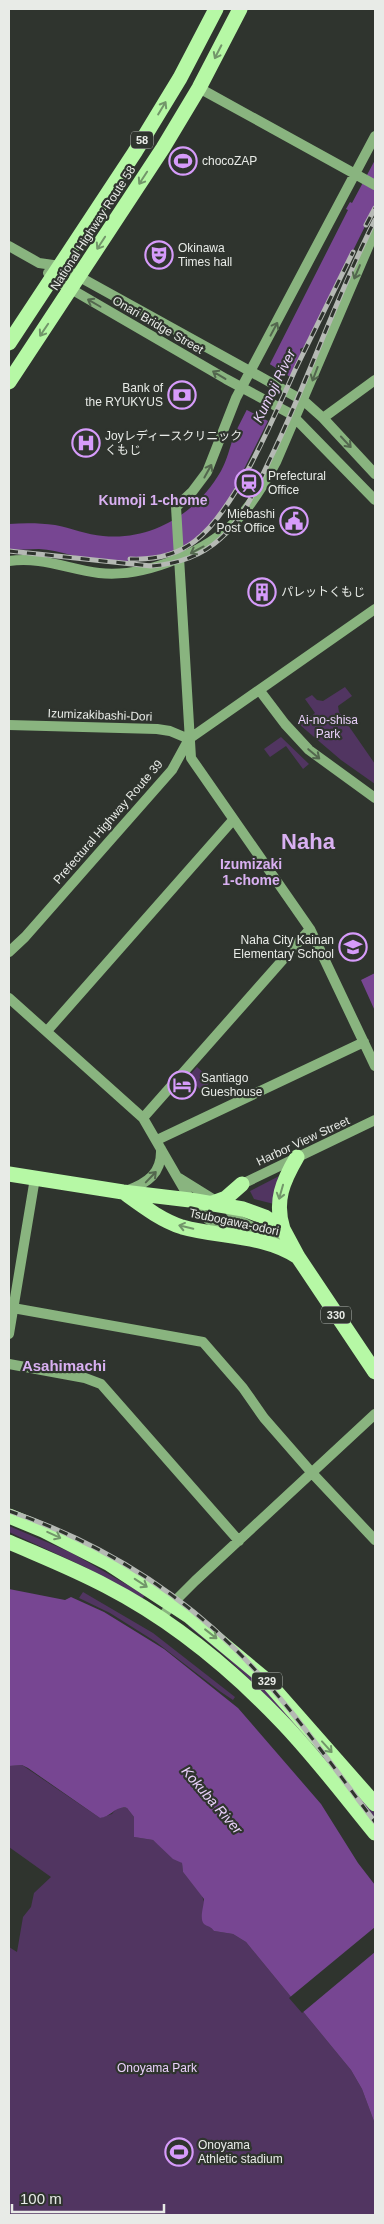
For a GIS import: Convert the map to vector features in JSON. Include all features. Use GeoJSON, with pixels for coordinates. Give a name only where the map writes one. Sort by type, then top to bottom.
{"type":"FeatureCollection","features":[{"type":"Feature","properties":{"kind":"highway","name":"National Highway Route 58"},"geometry":{"type":"LineString","coordinates":[[9,343],[135,152],[175,86],[216,9]]}},
{"type":"Feature","properties":{"kind":"highway","name":"National Highway Route 58"},"geometry":{"type":"LineString","coordinates":[[9,382],[75,283],[199,88],[240,9]]}},
{"type":"Feature","properties":{"kind":"highway"},"geometry":{"type":"LineString","coordinates":[[283,1229],[279,1208],[280,1192],[298,1157]]}},
{"type":"Feature","properties":{"kind":"highway","name":"Tsubogawa-odori"},"geometry":{"type":"LineString","coordinates":[[9,1174],[192,1204],[219,1200],[265,1217],[283,1229],[292,1253]]}},
{"type":"Feature","properties":{"kind":"highway"},"geometry":{"type":"LineString","coordinates":[[219,1200],[242,1184]]}},
{"type":"Feature","properties":{"kind":"highway","name":"Tsubogawa-odori"},"geometry":{"type":"LineString","coordinates":[[123,1192],[160,1218],[184,1227],[251,1239],[292,1253]]}},
{"type":"Feature","properties":{"kind":"highway"},"geometry":{"type":"LineString","coordinates":[[140,1203],[192,1204]]}},
{"type":"Feature","properties":{"kind":"highway","name":"330"},"geometry":{"type":"LineString","coordinates":[[292,1253],[375,1372]]}},
{"type":"Feature","properties":{"kind":"highway","name":"329"},"geometry":{"type":"LineString","coordinates":[[9,1516],[43,1530],[108,1563],[172,1604],[265,1679],[375,1804]]}},
{"type":"Feature","properties":{"kind":"highway","name":"329"},"geometry":{"type":"LineString","coordinates":[[9,1542],[106,1586],[160,1620],[234,1676],[280,1720],[325,1770],[375,1833]]}},
{"type":"Feature","properties":{"kind":"street"},"geometry":{"type":"LineString","coordinates":[[199,88],[375,185]]}},
{"type":"Feature","properties":{"kind":"street"},"geometry":{"type":"LineString","coordinates":[[375,136],[358,175],[247,390],[208,472],[196,488],[176,507],[189,739],[194,764],[310,929],[375,1066]]}},
{"type":"Feature","properties":{"kind":"street"},"geometry":{"type":"LineString","coordinates":[[9,560],[44,561],[101,573],[121,573],[165,565],[209,543],[239,519],[265,483],[297,418],[375,231]]}},
{"type":"Feature","properties":{"kind":"street","name":"Onari Bridge Street"},"geometry":{"type":"LineString","coordinates":[[9,246],[75,283],[247,390],[297,418]]}},
{"type":"Feature","properties":{"kind":"street","name":"Onari Bridge Street"},"geometry":{"type":"LineString","coordinates":[[75,283],[256,374],[304,401]]}},
{"type":"Feature","properties":{"kind":"street"},"geometry":{"type":"LineString","coordinates":[[323,418],[375,380]]}},
{"type":"Feature","properties":{"kind":"street"},"geometry":{"type":"LineString","coordinates":[[304,401],[323,418],[375,474]]}},
{"type":"Feature","properties":{"kind":"street"},"geometry":{"type":"LineString","coordinates":[[297,418],[375,500]]}},
{"type":"Feature","properties":{"kind":"street","name":"Prefectural Highway Route 39"},"geometry":{"type":"LineString","coordinates":[[9,952],[25,937],[172,770],[189,739],[375,609]]}},
{"type":"Feature","properties":{"kind":"street"},"geometry":{"type":"LineString","coordinates":[[260,691],[285,724],[309,750],[375,798]]}},
{"type":"Feature","properties":{"kind":"street","name":"Izumizakibashi-Dori"},"geometry":{"type":"LineString","coordinates":[[9,725],[157,729],[170,731],[189,739]]}},
{"type":"Feature","properties":{"kind":"street"},"geometry":{"type":"LineString","coordinates":[[47,1031],[233,820]]}},
{"type":"Feature","properties":{"kind":"street"},"geometry":{"type":"LineString","coordinates":[[143,1118],[310,929]]}},
{"type":"Feature","properties":{"kind":"street"},"geometry":{"type":"LineString","coordinates":[[9,998],[143,1118],[179,1178],[192,1204],[210,1220],[243,1230],[251,1239]]}},
{"type":"Feature","properties":{"kind":"street"},"geometry":{"type":"LineString","coordinates":[[159,1144],[364,1042]]}},
{"type":"Feature","properties":{"kind":"street","name":"Harbor View Street"},"geometry":{"type":"LineString","coordinates":[[242,1184],[375,1120]]}},
{"type":"Feature","properties":{"kind":"street"},"geometry":{"type":"LineString","coordinates":[[123,1192],[142,1185],[154,1175],[160,1166],[159,1144]]}},
{"type":"Feature","properties":{"kind":"street"},"geometry":{"type":"LineString","coordinates":[[9,1334],[35,1178]]}},
{"type":"Feature","properties":{"kind":"street"},"geometry":{"type":"LineString","coordinates":[[179,1178],[219,1200],[236,1220],[279,1239],[292,1253]]}},
{"type":"Feature","properties":{"kind":"street"},"geometry":{"type":"LineString","coordinates":[[13,1308],[203,1342],[244,1388],[264,1418],[312,1473],[375,1540]]}},
{"type":"Feature","properties":{"kind":"street"},"geometry":{"type":"LineString","coordinates":[[9,1364],[85,1378],[101,1384],[238,1541]]}},
{"type":"Feature","properties":{"kind":"street"},"geometry":{"type":"LineString","coordinates":[[160,1620],[172,1604],[375,1414]]}},
{"type":"Feature","properties":{"kind":"green space","name":"Ai-no-shisa Park"},"geometry":{"type":"Polygon","coordinates":[[[345,687],[352,696],[338,706],[339,712],[375,764],[375,784],[341,760],[300,725],[315,713],[305,699],[312,695],[317,700],[323,701],[345,687]]]}},
{"type":"Feature","properties":{"kind":"green space"},"geometry":{"type":"Polygon","coordinates":[[[281,737],[309,764],[303,769],[286,746],[270,757],[264,749],[281,737]]]}},
{"type":"Feature","properties":{"kind":"green space"},"geometry":{"type":"Polygon","coordinates":[[[197,1067],[212,1080],[202,1091],[188,1077],[197,1067]]]}},
{"type":"Feature","properties":{"kind":"green space"},"geometry":{"type":"Polygon","coordinates":[[[283,1174],[274,1204],[254,1199],[250,1191],[283,1174]]]}},
{"type":"Feature","properties":{"kind":"green space"},"geometry":{"type":"Polygon","coordinates":[[[9,1526],[70,1552],[145,1595],[141,1600],[85,1567],[9,1532],[9,1526]]]}},
{"type":"Feature","properties":{"kind":"green space"},"geometry":{"type":"Polygon","coordinates":[[[83,1592],[153,1633],[235,1697],[233,1700],[156,1642],[110,1613],[79,1598],[83,1592]]]}},
{"type":"Feature","properties":{"kind":"green space"},"geometry":{"type":"Polygon","coordinates":[[[189,1624],[263,1686],[354,1787],[375,1814],[375,1820],[264,1693],[188,1626],[189,1624]]]}},
{"type":"Feature","properties":{"kind":"green space","name":"Onoyama Park"},"geometry":{"type":"Polygon","coordinates":[[[22,1765],[100,1818],[112,1814],[117,1808],[127,1808],[134,1817],[134,1837],[153,1840],[182,1863],[183,1872],[202,1896],[214,1931],[233,1934],[246,1942],[351,2070],[362,2089],[375,2124],[375,2215],[9,2215],[9,1947],[17,1952],[23,1917],[31,1907],[34,1893],[51,1877],[9,1847],[9,1766],[22,1765]]]}},
{"type":"Feature","properties":{"kind":"water","name":"Kumoji River"},"geometry":{"type":"Polygon","coordinates":[[[375,160],[375,206],[306,346],[300,349],[301,355],[222,513],[210,527],[183,548],[152,559],[136,561],[100,561],[39,549],[9,550],[9,524],[49,524],[103,536],[139,534],[156,529],[171,521],[199,500],[221,471],[234,435],[348,210],[346,209],[350,202],[352,203],[375,160]]]}},
{"type":"Feature","properties":{"kind":"water"},"geometry":{"type":"Polygon","coordinates":[[[375,973],[375,1011],[361,980],[375,973]]]}},
{"type":"Feature","properties":{"kind":"water","name":"Kokuba River"},"geometry":{"type":"Polygon","coordinates":[[[9,1589],[65,1600],[71,1597],[104,1612],[164,1649],[238,1708],[321,1804],[358,1863],[375,1885],[375,2124],[362,2089],[351,2070],[246,1942],[233,1934],[214,1931],[211,1927],[204,1924],[202,1916],[204,1899],[183,1872],[182,1863],[173,1859],[153,1840],[134,1837],[134,1817],[127,1808],[120,1808],[100,1818],[28,1768],[22,1765],[9,1766],[9,1589]]]}},
{"type":"Feature","properties":{"kind":"pier"},"geometry":{"type":"Polygon","coordinates":[[[268,363],[292,378],[270,422],[245,409],[268,363]]]}},
{"type":"Feature","properties":{"kind":"pier"},"geometry":{"type":"Polygon","coordinates":[[[375,1927],[375,1952],[302,2013],[289,1998],[375,1927]]]}},
{"type":"Feature","properties":{"kind":"railway"},"geometry":{"type":"LineString","coordinates":[[366,225],[375,208]]}},
{"type":"Feature","properties":{"kind":"railway"},"geometry":{"type":"LineString","coordinates":[[9,551],[151,566],[170,563],[196,555],[220,539],[237,520],[251,499],[299,395],[348,277],[375,220]]}},
{"type":"Feature","properties":{"kind":"railway"},"geometry":{"type":"LineString","coordinates":[[130,559],[164,556],[188,546],[210,527],[225,508],[253,461],[353,252]]}},
{"type":"Feature","properties":{"kind":"railway"},"geometry":{"type":"LineString","coordinates":[[9,1511],[100,1550],[157,1585],[209,1625],[234,1648],[272,1689],[308,1732],[375,1822]]}},
{"type":"Feature","properties":{"kind":"place","name":"chocoZAP"},"geometry":{"type":"Point","coordinates":[183,161]}},
{"type":"Feature","properties":{"kind":"place","name":"Okinawa Times hall"},"geometry":{"type":"Point","coordinates":[159,255]}},
{"type":"Feature","properties":{"kind":"place","name":"Bank of the RYUKYUS"},"geometry":{"type":"Point","coordinates":[182,395]}},
{"type":"Feature","properties":{"kind":"place","name":"Joyレディースクリニック くもじ"},"geometry":{"type":"Point","coordinates":[86,443]}},
{"type":"Feature","properties":{"kind":"place","name":"Prefectural Office"},"geometry":{"type":"Point","coordinates":[249,483]}},
{"type":"Feature","properties":{"kind":"place","name":"Miebashi Post Office"},"geometry":{"type":"Point","coordinates":[294,521]}},
{"type":"Feature","properties":{"kind":"place","name":"パレットくもじ"},"geometry":{"type":"Point","coordinates":[262,592]}},
{"type":"Feature","properties":{"kind":"place","name":"Naha City Kainan Elementary School"},"geometry":{"type":"Point","coordinates":[353,947]}},
{"type":"Feature","properties":{"kind":"place","name":"Santiago Gueshouse"},"geometry":{"type":"Point","coordinates":[182,1085]}},
{"type":"Feature","properties":{"kind":"place","name":"Onoyama Athletic stadium"},"geometry":{"type":"Point","coordinates":[179,2152]}},
{"type":"Feature","properties":{"kind":"district","name":"Kumoji 1-chome"},"geometry":{"type":"Point","coordinates":[153,500]}},
{"type":"Feature","properties":{"kind":"district","name":"Naha"},"geometry":{"type":"Point","coordinates":[308,841]}},
{"type":"Feature","properties":{"kind":"district","name":"Izumizaki 1-chome"},"geometry":{"type":"Point","coordinates":[251,872]}},
{"type":"Feature","properties":{"kind":"district","name":"Asahimachi"},"geometry":{"type":"Point","coordinates":[64,1365]}}]}
